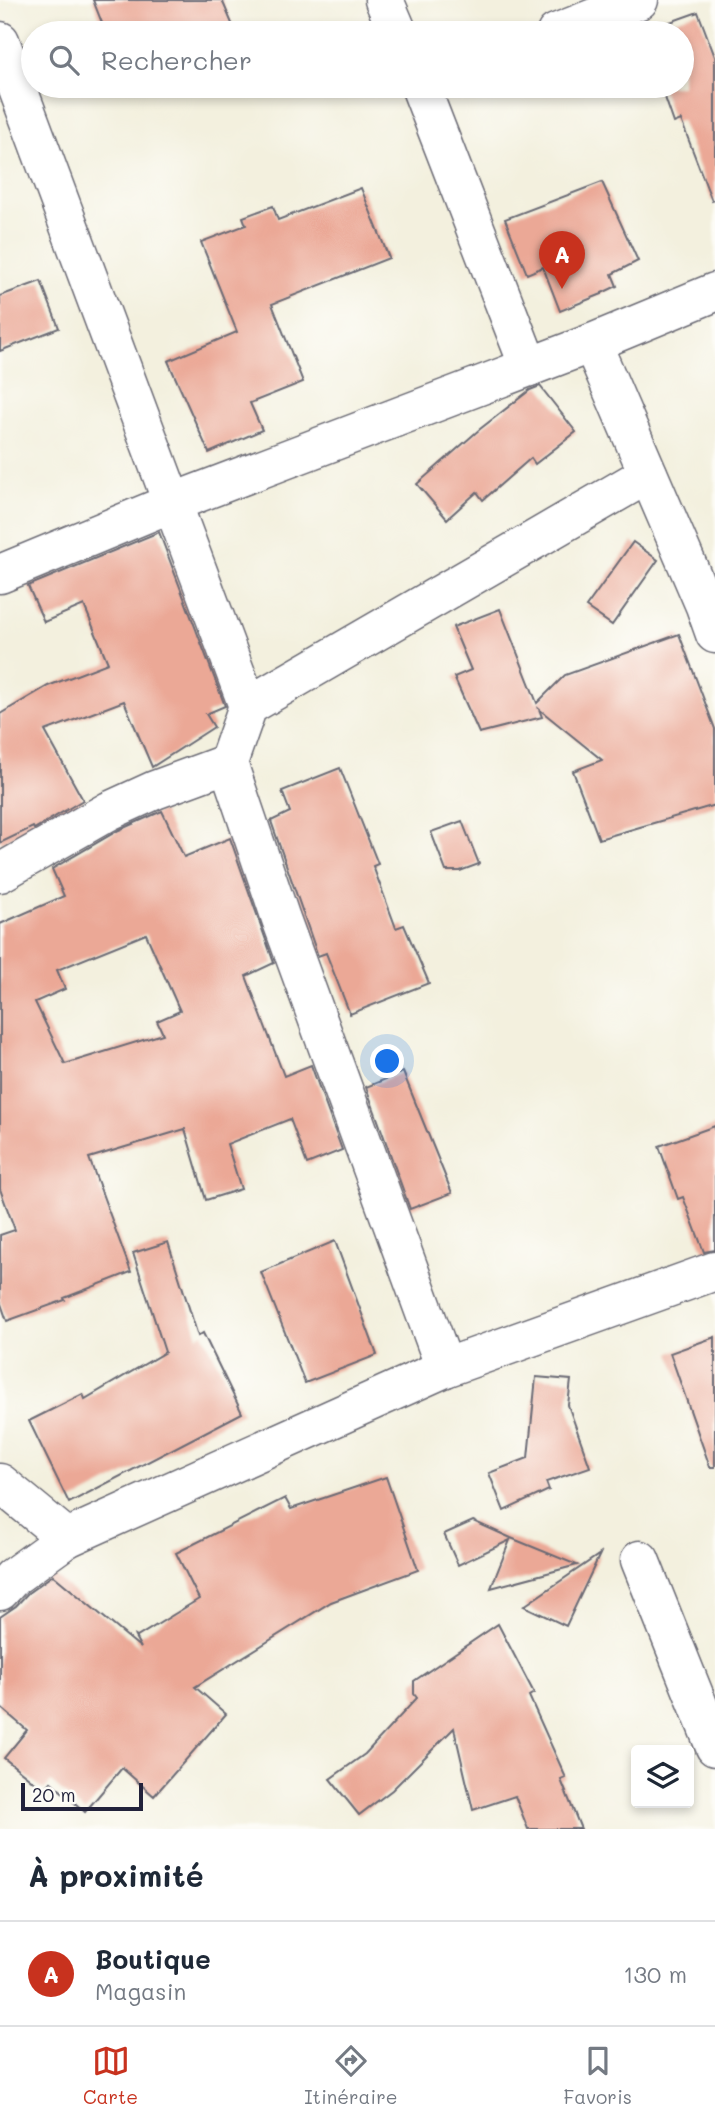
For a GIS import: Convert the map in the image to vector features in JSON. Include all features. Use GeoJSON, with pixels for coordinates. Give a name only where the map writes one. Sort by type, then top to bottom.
{"type":"FeatureCollection","features":[{"type":"Feature","properties":{"kind":"street"},"geometry":{"type":"LineString","coordinates":[[384,0],[393,21]]}},
{"type":"Feature","properties":{"kind":"street"},"geometry":{"type":"LineString","coordinates":[[586,21],[639,0]]}},
{"type":"Feature","properties":{"kind":"street"},"geometry":{"type":"LineString","coordinates":[[0,41],[21,97]]}},
{"type":"Feature","properties":{"kind":"street"},"geometry":{"type":"LineString","coordinates":[[22,98],[248,706],[228,763],[281,919],[446,1368]]}},
{"type":"Feature","properties":{"kind":"street"},"geometry":{"type":"LineString","coordinates":[[427,98],[529,367]]}},
{"type":"Feature","properties":{"kind":"street"},"geometry":{"type":"LineString","coordinates":[[0,574],[174,502],[592,343],[715,292]]}},
{"type":"Feature","properties":{"kind":"street"},"geometry":{"type":"LineString","coordinates":[[592,343],[712,614]]}},
{"type":"Feature","properties":{"kind":"street"},"geometry":{"type":"LineString","coordinates":[[248,706],[648,474]]}},
{"type":"Feature","properties":{"kind":"street"},"geometry":{"type":"LineString","coordinates":[[0,873],[109,811],[155,790],[228,763]]}},
{"type":"Feature","properties":{"kind":"street"},"geometry":{"type":"LineString","coordinates":[[0,1591],[13,1577],[68,1538],[446,1368],[715,1271]]}},
{"type":"Feature","properties":{"kind":"street"},"geometry":{"type":"LineString","coordinates":[[0,1483],[68,1538]]}},
{"type":"Feature","properties":{"kind":"street"},"geometry":{"type":"LineString","coordinates":[[640,1560],[715,1747]]}},
{"type":"Feature","properties":{"kind":"building"},"geometry":{"type":"Polygon","coordinates":[[[93,0],[222,0],[231,21],[101,21],[93,0]]]}},
{"type":"Feature","properties":{"kind":"building"},"geometry":{"type":"Polygon","coordinates":[[[698,12],[715,57],[715,200],[712,201],[681,120],[674,123],[665,98],[694,98],[694,21],[673,21],[698,12]]]}},
{"type":"Feature","properties":{"kind":"building"},"geometry":{"type":"Polygon","coordinates":[[[602,182],[638,261],[612,274],[617,286],[560,311],[543,267],[527,274],[505,219],[602,182]]]}},
{"type":"Feature","properties":{"kind":"building"},"geometry":{"type":"Polygon","coordinates":[[[361,188],[389,258],[272,304],[303,382],[250,403],[262,430],[209,453],[168,361],[237,332],[201,242],[246,225],[243,217],[273,206],[278,220],[361,188]]]}},
{"type":"Feature","properties":{"kind":"building"},"geometry":{"type":"Polygon","coordinates":[[[41,281],[59,328],[0,351],[0,296],[41,281]]]}},
{"type":"Feature","properties":{"kind":"building"},"geometry":{"type":"Polygon","coordinates":[[[540,386],[576,432],[535,464],[531,458],[483,500],[477,492],[447,519],[417,484],[480,429],[530,390],[540,386]]]}},
{"type":"Feature","properties":{"kind":"building"},"geometry":{"type":"Polygon","coordinates":[[[159,532],[225,706],[206,714],[214,727],[152,767],[124,701],[45,731],[83,800],[34,829],[33,827],[0,843],[0,714],[48,686],[108,663],[84,605],[44,622],[28,586],[159,532]]]}},
{"type":"Feature","properties":{"kind":"building"},"geometry":{"type":"Polygon","coordinates":[[[633,542],[658,560],[612,625],[586,607],[633,542]]]}},
{"type":"Feature","properties":{"kind":"building"},"geometry":{"type":"Polygon","coordinates":[[[500,609],[537,703],[565,675],[679,634],[715,729],[715,805],[599,839],[573,771],[602,760],[539,709],[542,717],[479,733],[454,677],[471,670],[453,627],[500,609]]]}},
{"type":"Feature","properties":{"kind":"building"},"geometry":{"type":"Polygon","coordinates":[[[340,768],[378,864],[373,866],[396,928],[404,925],[429,983],[350,1014],[326,953],[318,956],[271,821],[290,812],[282,791],[340,768]]]}},
{"type":"Feature","properties":{"kind":"building"},"geometry":{"type":"Polygon","coordinates":[[[162,811],[184,857],[230,838],[274,963],[246,976],[284,1076],[311,1065],[342,1150],[307,1164],[290,1119],[227,1144],[241,1189],[206,1200],[185,1129],[89,1158],[131,1272],[7,1321],[0,1301],[0,1235],[15,1230],[0,1189],[0,924],[64,896],[52,869],[119,830],[162,811]],[[146,934],[57,970],[65,989],[35,1002],[65,1064],[163,1034],[157,1021],[180,1011],[146,934]]]}},
{"type":"Feature","properties":{"kind":"building"},"geometry":{"type":"Polygon","coordinates":[[[462,821],[479,864],[460,871],[446,871],[431,832],[462,821]]]}},
{"type":"Feature","properties":{"kind":"building"},"geometry":{"type":"Polygon","coordinates":[[[403,1072],[452,1193],[410,1209],[366,1087],[403,1072]]]}},
{"type":"Feature","properties":{"kind":"building"},"geometry":{"type":"Polygon","coordinates":[[[715,1126],[715,1250],[704,1252],[683,1197],[678,1199],[659,1146],[715,1126]]]}},
{"type":"Feature","properties":{"kind":"building"},"geometry":{"type":"Polygon","coordinates":[[[335,1241],[377,1355],[305,1383],[261,1272],[335,1241]]]}},
{"type":"Feature","properties":{"kind":"building"},"geometry":{"type":"Polygon","coordinates":[[[168,1242],[198,1336],[203,1333],[242,1413],[69,1503],[29,1421],[83,1394],[85,1399],[165,1352],[133,1253],[168,1242]]]}},
{"type":"Feature","properties":{"kind":"building"},"geometry":{"type":"Polygon","coordinates":[[[715,1337],[715,1467],[710,1467],[670,1353],[715,1337]]]}},
{"type":"Feature","properties":{"kind":"building"},"geometry":{"type":"Polygon","coordinates":[[[536,1377],[571,1380],[568,1405],[590,1467],[546,1482],[549,1490],[504,1511],[489,1473],[528,1458],[536,1377]]]}},
{"type":"Feature","properties":{"kind":"building"},"geometry":{"type":"Polygon","coordinates":[[[386,1477],[418,1570],[331,1602],[195,1687],[226,1714],[154,1796],[122,1768],[85,1812],[51,1782],[44,1790],[4,1758],[27,1730],[0,1707],[0,1617],[28,1593],[53,1575],[141,1648],[134,1635],[137,1637],[199,1599],[176,1553],[285,1498],[291,1509],[386,1477]]]}},
{"type":"Feature","properties":{"kind":"building"},"geometry":{"type":"Polygon","coordinates":[[[473,1521],[577,1565],[491,1588],[510,1540],[458,1565],[444,1534],[473,1521]]]}},
{"type":"Feature","properties":{"kind":"building"},"geometry":{"type":"Polygon","coordinates":[[[600,1554],[566,1626],[524,1606],[600,1554]]]}},
{"type":"Feature","properties":{"kind":"building"},"geometry":{"type":"Polygon","coordinates":[[[498,1624],[534,1693],[529,1696],[566,1778],[561,1780],[581,1829],[528,1829],[515,1796],[473,1810],[454,1728],[392,1790],[359,1815],[330,1779],[365,1754],[417,1698],[414,1694],[414,1681],[498,1624]]]}},
{"type":"Feature","properties":{"kind":"place","name":"Boutique"},"geometry":{"type":"Point","coordinates":[562,289]}}]}
